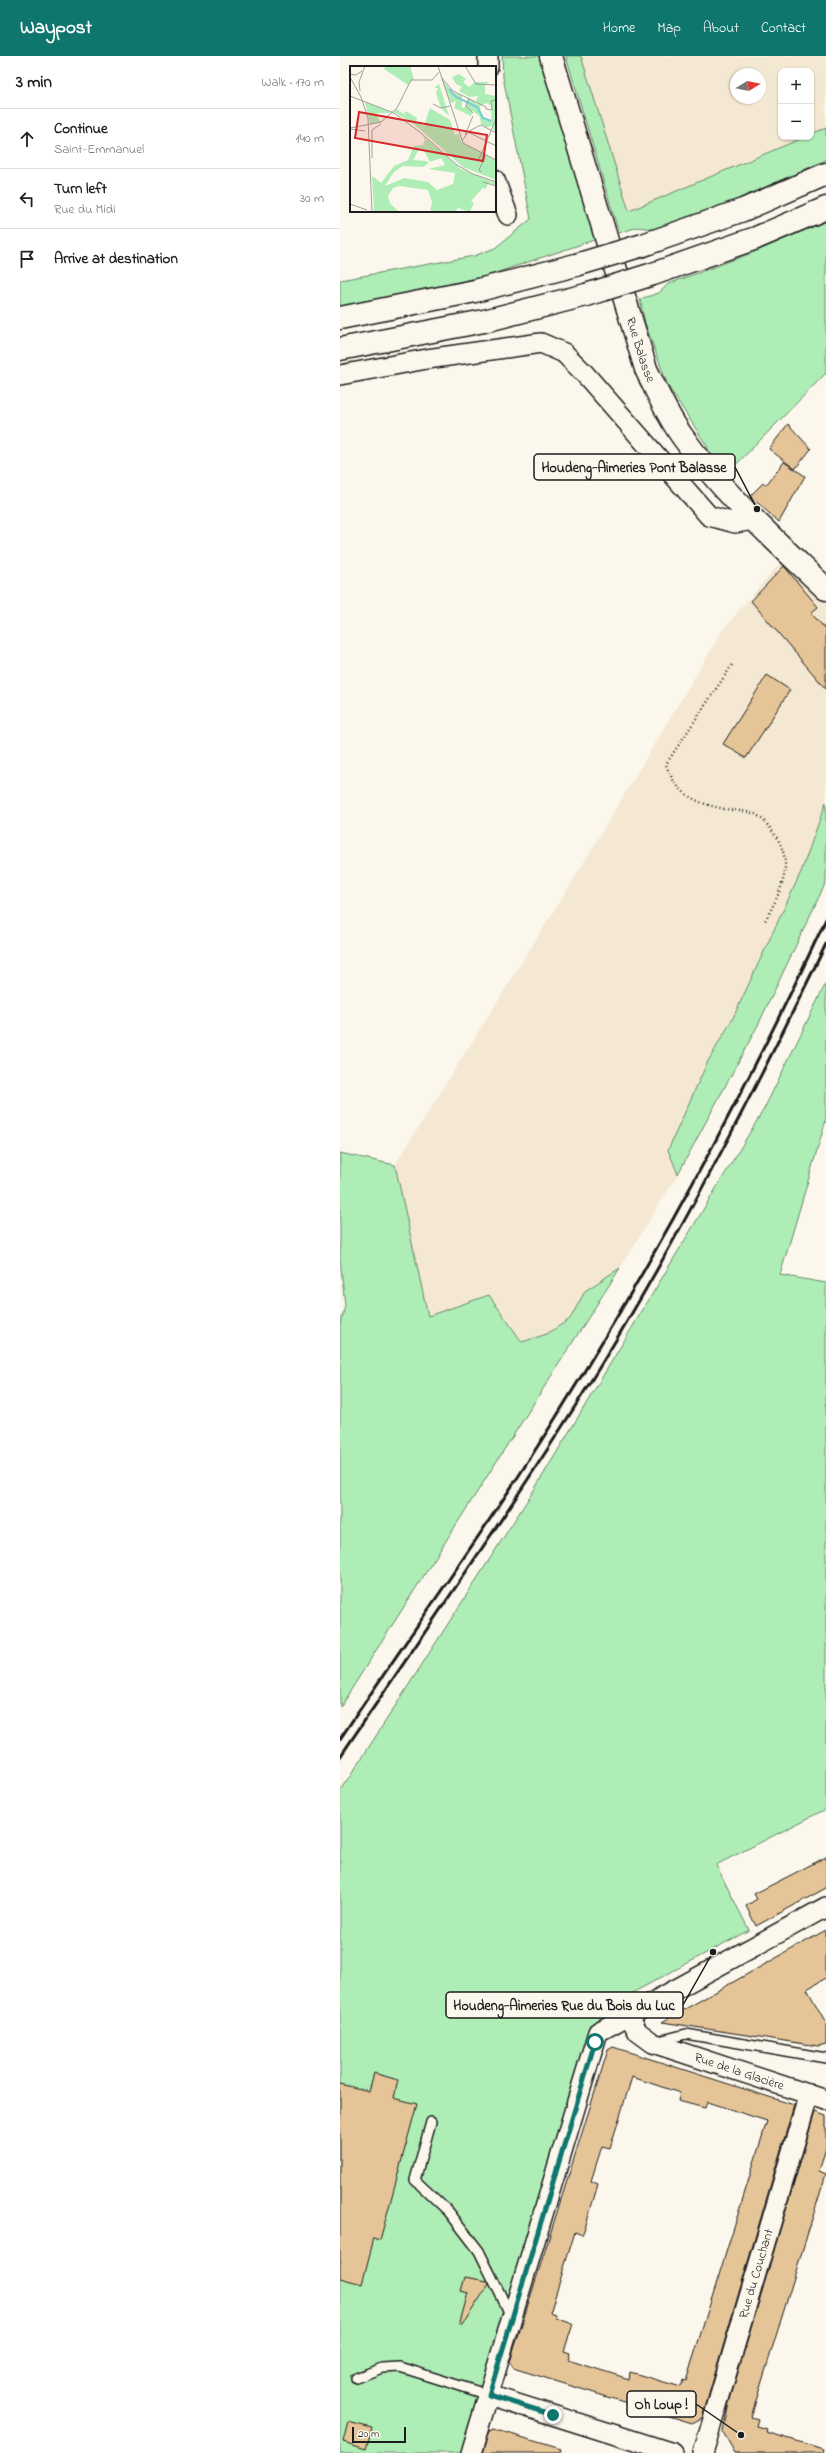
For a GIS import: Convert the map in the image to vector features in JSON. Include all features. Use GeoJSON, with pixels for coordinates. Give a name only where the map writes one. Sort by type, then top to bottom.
{"type":"FeatureCollection","features":[{"type":"Feature","properties":{"kind":"main road","name":"Rue Balasse"},"geometry":{"type":"LineString","coordinates":[[551,56],[646,369],[664,408],[682,436],[754,520],[826,589]]}},
{"type":"Feature","properties":{"kind":"main road"},"geometry":{"type":"LineString","coordinates":[[340,318],[475,291],[576,265],[643,245],[743,210],[826,174]]}},
{"type":"Feature","properties":{"kind":"main road"},"geometry":{"type":"LineString","coordinates":[[340,349],[484,321],[586,295],[653,274],[756,238],[826,208]]}},
{"type":"Feature","properties":{"kind":"street"},"geometry":{"type":"LineString","coordinates":[[496,183],[508,216]]}},
{"type":"Feature","properties":{"kind":"street"},"geometry":{"type":"LineString","coordinates":[[340,375],[427,359],[541,343],[564,353],[584,373],[709,516],[735,523],[754,520]]}},
{"type":"Feature","properties":{"kind":"street"},"geometry":{"type":"LineString","coordinates":[[471,2453],[598,2032],[628,2014],[826,1908]]}},
{"type":"Feature","properties":{"kind":"street","name":"Rue de la Glacière"},"geometry":{"type":"LineString","coordinates":[[628,2014],[638,2032],[653,2043],[818,2097]]}},
{"type":"Feature","properties":{"kind":"street","name":"Rue du Couchant"},"geometry":{"type":"LineString","coordinates":[[703,2453],[818,2097]]}},
{"type":"Feature","properties":{"kind":"street"},"geometry":{"type":"LineString","coordinates":[[489,2395],[673,2453]]}},
{"type":"Feature","properties":{"kind":"lane","name":"Rue de la Glacière"},"geometry":{"type":"LineString","coordinates":[[653,2043],[686,2034],[826,2058]]}},
{"type":"Feature","properties":{"kind":"lane"},"geometry":{"type":"LineString","coordinates":[[431,2122],[415,2180],[449,2212],[479,2251],[512,2319]]}},
{"type":"Feature","properties":{"kind":"lane"},"geometry":{"type":"LineString","coordinates":[[356,2378],[382,2368],[400,2367],[489,2395]]}},
{"type":"Feature","properties":{"kind":"path"},"geometry":{"type":"LineString","coordinates":[[732,665],[666,764],[671,780],[685,794],[709,807],[754,814],[765,822],[777,837],[784,854],[787,869],[781,891],[765,921]]}},
{"type":"Feature","properties":{"kind":"shaded area"},"geometry":{"type":"Polygon","coordinates":[[[566,56],[826,56],[826,160],[736,200],[659,230],[638,227],[619,233],[566,56]]]}},
{"type":"Feature","properties":{"kind":"shaded area"},"geometry":{"type":"Polygon","coordinates":[[[789,552],[826,589],[826,802],[801,872],[732,1020],[707,1063],[668,1150],[678,1174],[620,1268],[585,1291],[570,1319],[547,1334],[522,1342],[489,1295],[428,1316],[395,1165],[572,882],[724,628],[789,552]]]}},
{"type":"Feature","properties":{"kind":"green space"},"geometry":{"type":"Polygon","coordinates":[[[502,56],[544,56],[597,239],[486,276],[340,307],[340,280],[474,256],[495,248],[531,219],[503,77],[502,56]]]}},
{"type":"Feature","properties":{"kind":"green space"},"geometry":{"type":"Polygon","coordinates":[[[566,56],[581,56],[629,211],[798,140],[814,140],[814,133],[826,128],[826,160],[736,200],[659,230],[638,227],[619,233],[566,56]]]}},
{"type":"Feature","properties":{"kind":"green space"},"geometry":{"type":"Polygon","coordinates":[[[826,221],[826,373],[719,482],[707,446],[668,386],[645,323],[640,299],[659,293],[668,284],[757,251],[826,221]]]}},
{"type":"Feature","properties":{"kind":"green space"},"geometry":{"type":"Polygon","coordinates":[[[826,802],[826,882],[758,1025],[678,1174],[668,1150],[707,1063],[732,1020],[801,872],[826,802]]]}},
{"type":"Feature","properties":{"kind":"green space"},"geometry":{"type":"Polygon","coordinates":[[[826,983],[826,1120],[780,1275],[826,1283],[826,1809],[716,1865],[749,1930],[610,2005],[595,2042],[471,2453],[340,2453],[340,1792],[534,1490],[764,1109],[826,983]]]}},
{"type":"Feature","properties":{"kind":"green space"},"geometry":{"type":"Polygon","coordinates":[[[340,1153],[395,1165],[428,1316],[489,1295],[522,1342],[547,1334],[570,1319],[585,1291],[620,1268],[340,1707],[340,1325],[345,1306],[340,1258],[340,1153]]]}},
{"type":"Feature","properties":{"kind":"building"},"geometry":{"type":"Polygon","coordinates":[[[788,424],[811,449],[795,469],[769,449],[788,424]]]}},
{"type":"Feature","properties":{"kind":"building"},"geometry":{"type":"Polygon","coordinates":[[[784,462],[805,476],[779,522],[750,496],[763,483],[766,485],[784,462]]]}},
{"type":"Feature","properties":{"kind":"building"},"geometry":{"type":"Polygon","coordinates":[[[784,566],[818,607],[811,613],[826,630],[826,689],[751,601],[784,566]]]}},
{"type":"Feature","properties":{"kind":"building"},"geometry":{"type":"Polygon","coordinates":[[[767,675],[790,690],[746,758],[723,744],[767,675]]]}},
{"type":"Feature","properties":{"kind":"building"},"geometry":{"type":"Polygon","coordinates":[[[826,1857],[826,1888],[756,1926],[746,1906],[757,1899],[754,1894],[826,1857]]]}},
{"type":"Feature","properties":{"kind":"building"},"geometry":{"type":"Polygon","coordinates":[[[826,1930],[826,1978],[807,1989],[826,2023],[826,2044],[818,2046],[662,2022],[826,1930]]]}},
{"type":"Feature","properties":{"kind":"building"},"geometry":{"type":"Polygon","coordinates":[[[613,2047],[794,2105],[702,2418],[692,2423],[513,2368],[510,2362],[608,2050],[613,2047]],[[632,2077],[610,2148],[602,2146],[591,2181],[598,2184],[586,2225],[582,2235],[575,2232],[550,2313],[556,2315],[556,2318],[573,2324],[564,2351],[570,2353],[568,2360],[629,2379],[630,2372],[681,2387],[683,2380],[686,2381],[767,2121],[707,2102],[705,2108],[678,2101],[680,2093],[632,2077]]]}},
{"type":"Feature","properties":{"kind":"building"},"geometry":{"type":"Polygon","coordinates":[[[374,2073],[398,2080],[394,2098],[417,2104],[380,2240],[374,2238],[362,2284],[340,2278],[340,2084],[369,2091],[374,2073]]]}},
{"type":"Feature","properties":{"kind":"building"},"geometry":{"type":"Polygon","coordinates":[[[815,2112],[826,2116],[826,2147],[819,2171],[826,2174],[751,2417],[758,2419],[756,2426],[767,2429],[766,2432],[824,2449],[823,2453],[735,2453],[723,2432],[729,2403],[815,2112]]]}},
{"type":"Feature","properties":{"kind":"building"},"geometry":{"type":"Polygon","coordinates":[[[465,2277],[487,2281],[489,2284],[463,2324],[460,2322],[468,2293],[461,2291],[465,2277]]]}},
{"type":"Feature","properties":{"kind":"building"},"geometry":{"type":"Polygon","coordinates":[[[348,2422],[372,2428],[366,2449],[343,2442],[348,2422]]]}},
{"type":"Feature","properties":{"kind":"building"},"geometry":{"type":"Polygon","coordinates":[[[494,2429],[561,2449],[560,2453],[482,2453],[489,2431],[494,2429]]]}},
{"type":"Feature","properties":{"kind":"railway"},"geometry":{"type":"LineString","coordinates":[[340,1739],[518,1477],[561,1410],[643,1273],[720,1133],[792,991],[826,919]]}},
{"type":"Feature","properties":{"kind":"railway"},"geometry":{"type":"LineString","coordinates":[[340,1757],[536,1467],[599,1368],[660,1264],[718,1159],[826,944]]}},
{"type":"Feature","properties":{"kind":"place","name":"Houdeng-Aimeries Pont Balasse"},"geometry":{"type":"Point","coordinates":[757,509]}},
{"type":"Feature","properties":{"kind":"place","name":"Houdeng-Aimeries Rue du Bois du Luc"},"geometry":{"type":"Point","coordinates":[713,1952]}},
{"type":"Feature","properties":{"kind":"place","name":"Oh Loup !"},"geometry":{"type":"Point","coordinates":[741,2435]}},
{"type":"Feature","properties":{"kind":"route"},"geometry":{"type":"LineString","coordinates":[[553,2415],[489,2395],[595,2042]]}}]}
